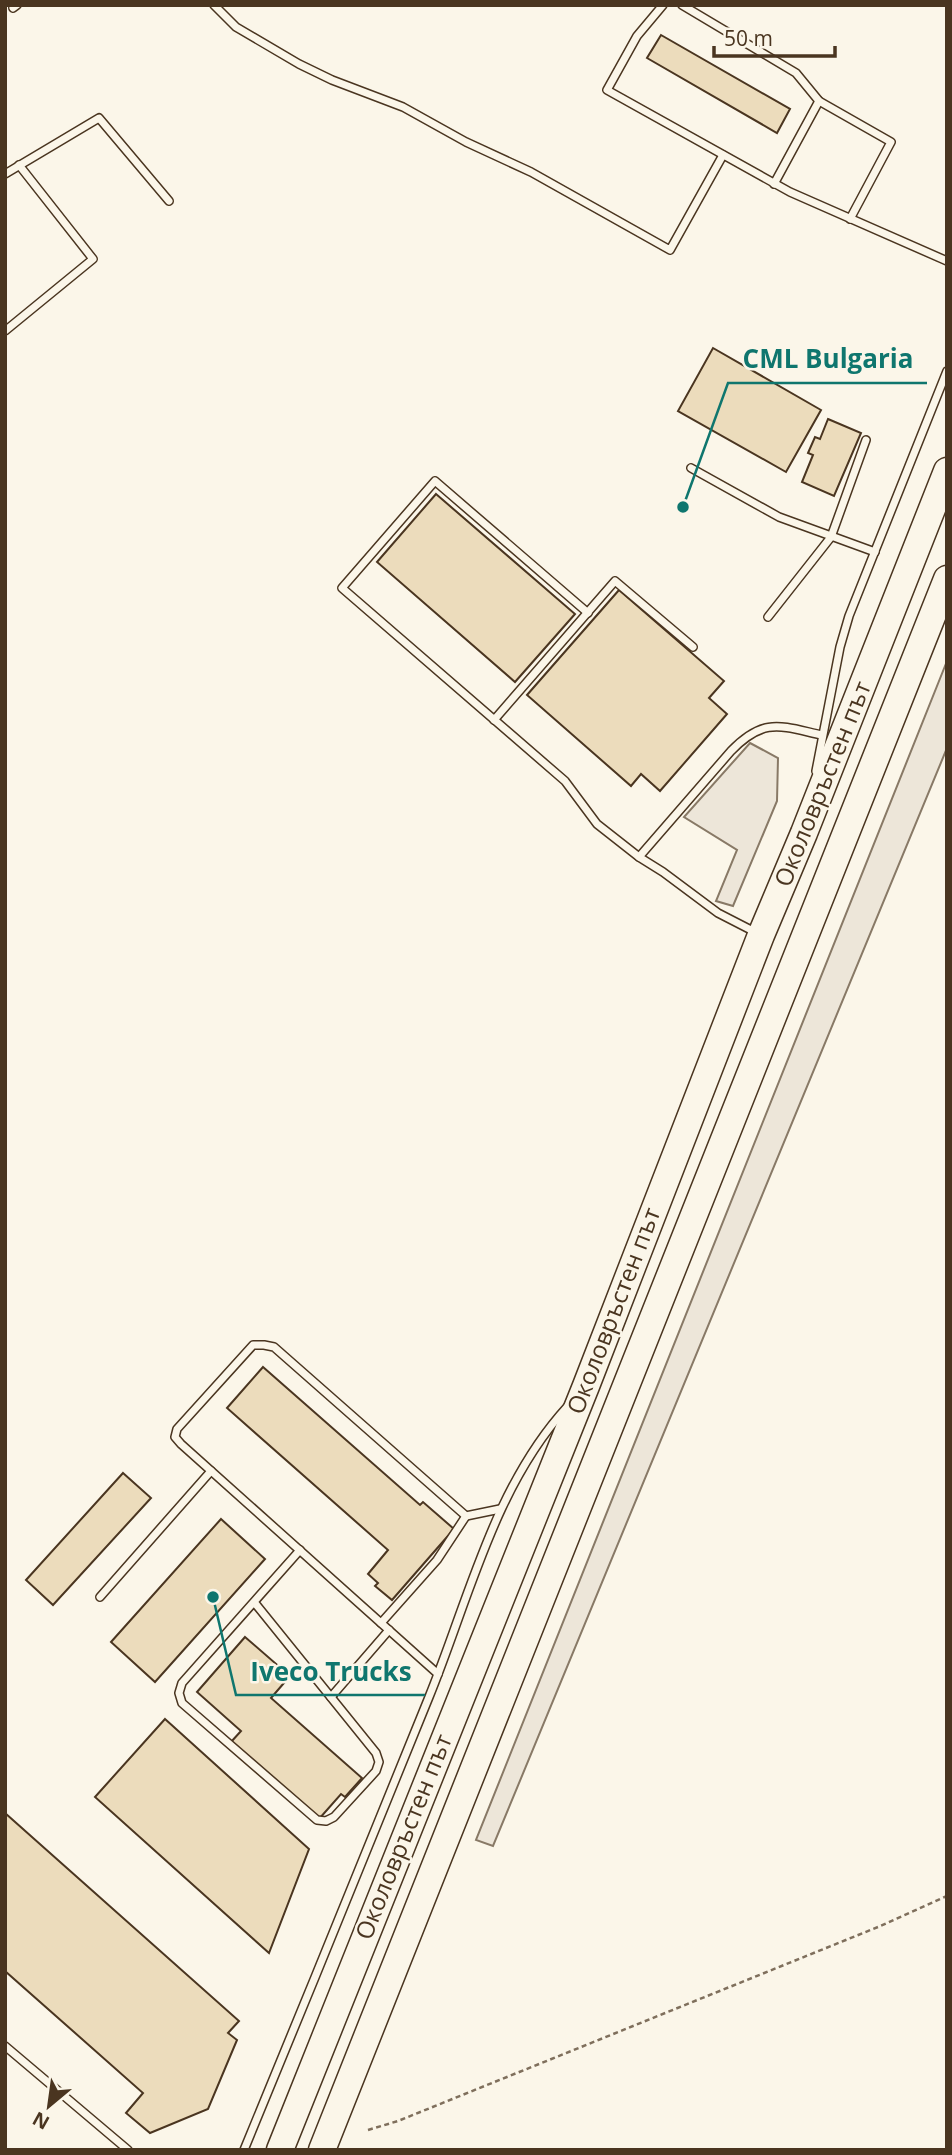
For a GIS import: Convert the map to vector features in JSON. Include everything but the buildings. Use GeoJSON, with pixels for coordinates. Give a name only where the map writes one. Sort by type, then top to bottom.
{"type":"FeatureCollection","features":[{"type":"Feature","properties":{"kind":"highway","name":"Околовръстен път"},"geometry":{"type":"LineString","coordinates":[[280,2150],[947,471]]}},
{"type":"Feature","properties":{"kind":"highway","name":"Околовръстен път"},"geometry":{"type":"LineString","coordinates":[[323,2150],[947,579]]}},
{"type":"Feature","properties":{"kind":"lane"},"geometry":{"type":"LineString","coordinates":[[214,5],[236,27],[299,64],[402,107],[466,142],[531,172],[670,250],[723,155]]}},
{"type":"Feature","properties":{"kind":"lane"},"geometry":{"type":"LineString","coordinates":[[663,5],[637,36],[607,90],[774,184],[947,261]]}},
{"type":"Feature","properties":{"kind":"lane"},"geometry":{"type":"LineString","coordinates":[[682,5],[796,73],[819,101],[891,142],[850,219]]}},
{"type":"Feature","properties":{"kind":"lane"},"geometry":{"type":"LineString","coordinates":[[774,184],[819,101]]}},
{"type":"Feature","properties":{"kind":"lane"},"geometry":{"type":"LineString","coordinates":[[5,174],[99,118],[170,201]]}},
{"type":"Feature","properties":{"kind":"lane"},"geometry":{"type":"LineString","coordinates":[[5,331],[93,259],[19,165]]}},
{"type":"Feature","properties":{"kind":"lane"},"geometry":{"type":"LineString","coordinates":[[804,834],[840,647],[849,616],[947,371]]}},
{"type":"Feature","properties":{"kind":"lane"},"geometry":{"type":"LineString","coordinates":[[768,617],[831,537],[866,440]]}},
{"type":"Feature","properties":{"kind":"lane"},"geometry":{"type":"LineString","coordinates":[[691,468],[779,517],[875,552]]}},
{"type":"Feature","properties":{"kind":"lane"},"geometry":{"type":"LineString","coordinates":[[588,613],[435,481],[342,588],[565,781],[597,824],[718,913],[761,935]]}},
{"type":"Feature","properties":{"kind":"lane"},"geometry":{"type":"LineString","coordinates":[[494,720],[615,581],[693,647]]}},
{"type":"Feature","properties":{"kind":"lane"},"geometry":{"type":"LineString","coordinates":[[639,857],[743,738],[757,729],[773,726],[822,735]]}},
{"type":"Feature","properties":{"kind":"lane"},"geometry":{"type":"LineString","coordinates":[[438,1674],[211,1471],[175,1437],[177,1429],[253,1345],[274,1347],[466,1517]]}},
{"type":"Feature","properties":{"kind":"lane"},"geometry":{"type":"LineString","coordinates":[[244,2150],[438,1674],[500,1509],[548,1428],[586,1385]]}},
{"type":"Feature","properties":{"kind":"lane"},"geometry":{"type":"LineString","coordinates":[[100,1597],[211,1471]]}},
{"type":"Feature","properties":{"kind":"lane"},"geometry":{"type":"LineString","coordinates":[[381,1623],[437,1560],[466,1517],[500,1509]]}},
{"type":"Feature","properties":{"kind":"lane"},"geometry":{"type":"LineString","coordinates":[[254,1602],[376,1753],[379,1762],[376,1771],[334,1817],[326,1821],[317,1820],[182,1703],[179,1693],[182,1683],[300,1550]]}},
{"type":"Feature","properties":{"kind":"lane"},"geometry":{"type":"LineString","coordinates":[[331,1697],[389,1630]]}},
{"type":"Feature","properties":{"kind":"lane"},"geometry":{"type":"LineString","coordinates":[[5,2046],[128,2150]]}},
{"type":"Feature","properties":{"kind":"path"},"geometry":{"type":"LineString","coordinates":[[368,2130],[398,2121],[878,1927],[947,1896]]}},
{"type":"Feature","properties":{"kind":"shaded area"},"geometry":{"type":"Polygon","coordinates":[[[947,661],[947,748],[493,1846],[476,1840],[947,661]]]}},
{"type":"Feature","properties":{"kind":"shaded area"},"geometry":{"type":"Polygon","coordinates":[[[750,743],[778,758],[777,801],[733,906],[716,901],[737,850],[684,817],[750,743]]]}},
{"type":"Feature","properties":{"kind":"place","name":"CML Bulgaria"},"geometry":{"type":"Point","coordinates":[683,507]}},
{"type":"Feature","properties":{"kind":"place","name":"Iveco Trucks"},"geometry":{"type":"Point","coordinates":[213,1597]}}]}
